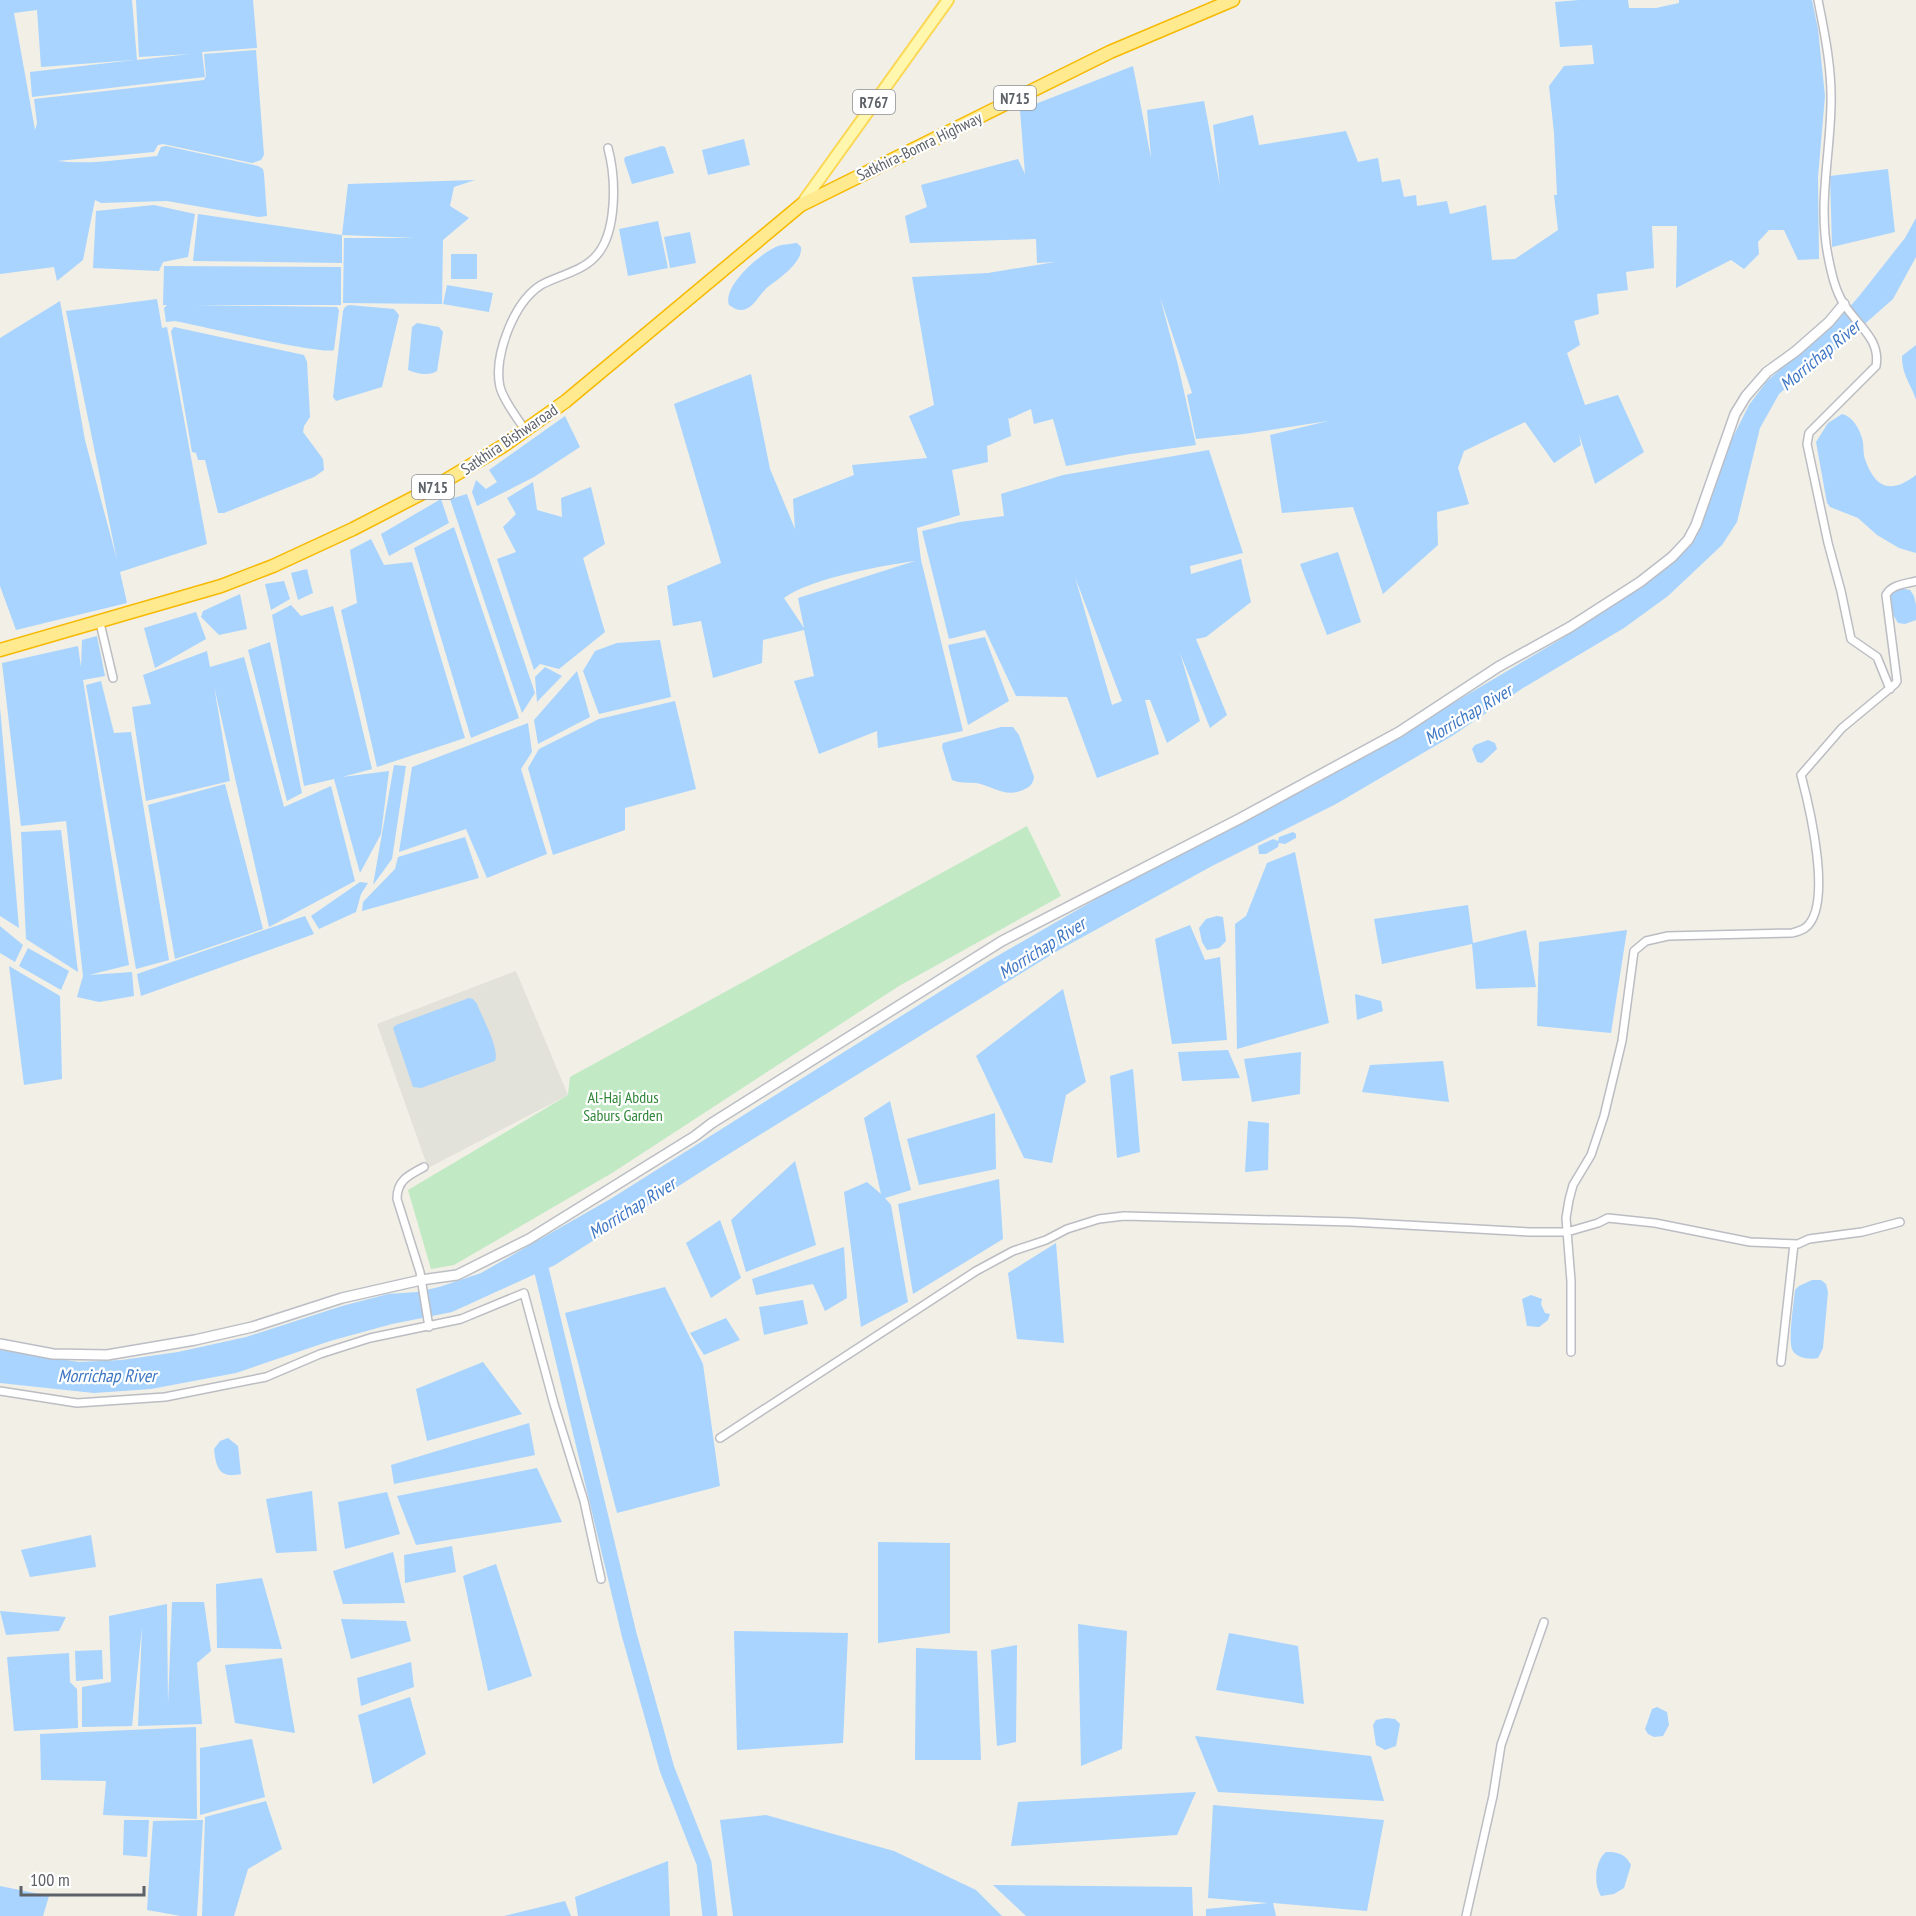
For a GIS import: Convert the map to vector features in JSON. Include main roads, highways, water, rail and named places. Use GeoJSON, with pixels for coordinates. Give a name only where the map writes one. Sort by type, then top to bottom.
{"type":"FeatureCollection","features":[{"type":"Feature","properties":{"kind":"highway","name":"Satkhira-Bomra Highway"},"geometry":{"type":"LineString","coordinates":[[801,205],[1110,52],[1233,0]]}},
{"type":"Feature","properties":{"kind":"highway","name":"Satkhira Bishwaroad"},"geometry":{"type":"LineString","coordinates":[[0,650],[100,623],[221,586],[273,566],[353,529],[438,485],[503,446],[566,402],[801,205]]}},
{"type":"Feature","properties":{"kind":"main road","name":"R767"},"geometry":{"type":"LineString","coordinates":[[801,205],[948,0]]}},
{"type":"Feature","properties":{"kind":"water"},"geometry":{"type":"Polygon","coordinates":[[[0,0],[132,0],[137,60],[190,54],[139,57],[136,0],[253,0],[257,48],[202,52],[205,77],[32,97],[30,72],[134,60],[41,67],[37,10],[14,13],[35,130],[37,123],[34,99],[204,80],[206,76],[204,54],[256,50],[264,155],[261,160],[252,163],[163,144],[158,145],[154,152],[57,161],[94,162],[157,156],[161,147],[166,146],[258,166],[263,169],[264,174],[267,216],[259,217],[167,201],[101,203],[95,200],[83,260],[57,281],[54,267],[0,274],[0,0]]]}},
{"type":"Feature","properties":{"kind":"water"},"geometry":{"type":"Polygon","coordinates":[[[1628,0],[1629,8],[1656,8],[1679,3],[1679,0],[1812,0],[1818,29],[1825,96],[1818,177],[1819,259],[1798,260],[1784,230],[1769,230],[1758,242],[1759,254],[1744,269],[1731,260],[1676,288],[1677,226],[1652,226],[1654,268],[1626,272],[1628,290],[1597,294],[1599,314],[1574,321],[1580,345],[1567,353],[1585,405],[1618,395],[1644,452],[1595,484],[1579,434],[1581,445],[1554,463],[1525,422],[1464,451],[1458,468],[1469,504],[1437,512],[1438,545],[1383,594],[1353,507],[1282,513],[1270,435],[1328,421],[1196,439],[1187,395],[1192,393],[1160,297],[1196,445],[1066,466],[1053,419],[1034,424],[1031,409],[1009,419],[1008,417],[1011,436],[987,446],[988,462],[952,470],[960,515],[917,528],[921,560],[963,731],[878,748],[877,731],[819,754],[794,681],[814,676],[804,630],[763,640],[762,663],[713,678],[701,621],[673,626],[667,586],[721,563],[674,404],[751,374],[770,469],[795,529],[793,499],[854,475],[852,465],[927,458],[909,416],[934,405],[912,277],[988,273],[1055,262],[1037,263],[1036,239],[910,243],[905,216],[927,207],[921,185],[1018,159],[1025,174],[1020,110],[1133,66],[1151,158],[1147,110],[1204,101],[1220,186],[1213,125],[1253,115],[1259,145],[1346,131],[1358,162],[1378,158],[1382,182],[1400,179],[1404,197],[1416,195],[1417,206],[1447,201],[1450,214],[1486,205],[1492,260],[1515,259],[1558,230],[1554,195],[1557,195],[1554,133],[1549,86],[1564,66],[1594,64],[1592,45],[1560,47],[1555,2],[1628,0]],[[915,561],[811,584],[784,598],[804,628],[798,598],[915,561]]]}},
{"type":"Feature","properties":{"kind":"water"},"geometry":{"type":"Polygon","coordinates":[[[744,139],[750,165],[708,175],[702,150],[744,139]]]}},
{"type":"Feature","properties":{"kind":"water"},"geometry":{"type":"Polygon","coordinates":[[[665,147],[674,173],[632,184],[625,157],[665,147]]]}},
{"type":"Feature","properties":{"kind":"water"},"geometry":{"type":"Polygon","coordinates":[[[1888,169],[1895,232],[1832,247],[1830,176],[1888,169]]]}},
{"type":"Feature","properties":{"kind":"water"},"geometry":{"type":"Polygon","coordinates":[[[475,180],[454,187],[450,206],[469,218],[443,240],[442,304],[343,303],[344,238],[416,238],[342,235],[348,184],[475,180]]]}},
{"type":"Feature","properties":{"kind":"water"},"geometry":{"type":"Polygon","coordinates":[[[154,205],[195,214],[188,257],[163,262],[159,271],[93,268],[96,211],[154,205]]]}},
{"type":"Feature","properties":{"kind":"water"},"geometry":{"type":"Polygon","coordinates":[[[198,214],[342,235],[342,263],[193,261],[198,214]]]}},
{"type":"Feature","properties":{"kind":"water","name":"Morrichap River"},"geometry":{"type":"Polygon","coordinates":[[[1916,218],[1916,257],[1893,299],[1834,351],[1805,371],[1779,394],[1760,428],[1737,522],[1722,545],[1668,596],[1624,628],[1523,688],[1452,736],[1336,804],[1212,866],[1059,950],[724,1157],[555,1265],[452,1312],[392,1324],[330,1341],[236,1373],[151,1389],[94,1393],[0,1383],[0,1350],[79,1362],[122,1360],[178,1352],[246,1337],[342,1306],[388,1294],[417,1292],[481,1273],[612,1198],[987,962],[1155,865],[1318,783],[1566,636],[1668,564],[1695,539],[1732,439],[1749,405],[1767,381],[1839,319],[1905,238],[1916,218]]]}},
{"type":"Feature","properties":{"kind":"water"},"geometry":{"type":"Polygon","coordinates":[[[658,221],[668,268],[628,276],[619,229],[658,221]]]}},
{"type":"Feature","properties":{"kind":"water"},"geometry":{"type":"Polygon","coordinates":[[[690,232],[696,263],[670,268],[664,237],[690,232]]]}},
{"type":"Feature","properties":{"kind":"water"},"geometry":{"type":"Polygon","coordinates":[[[797,243],[801,247],[801,253],[795,264],[769,286],[752,305],[742,310],[729,305],[728,297],[731,289],[754,262],[771,249],[797,243]]]}},
{"type":"Feature","properties":{"kind":"water"},"geometry":{"type":"Polygon","coordinates":[[[451,254],[477,254],[477,279],[451,279],[451,254]]]}},
{"type":"Feature","properties":{"kind":"water"},"geometry":{"type":"Polygon","coordinates":[[[164,266],[341,267],[341,305],[192,305],[337,307],[339,310],[334,350],[308,348],[175,321],[166,322],[164,308],[167,305],[163,305],[164,266]]]}},
{"type":"Feature","properties":{"kind":"water"},"geometry":{"type":"Polygon","coordinates":[[[447,285],[493,293],[489,312],[443,304],[447,285]]]}},
{"type":"Feature","properties":{"kind":"water"},"geometry":{"type":"Polygon","coordinates":[[[157,299],[162,328],[167,327],[207,544],[120,572],[127,603],[16,630],[0,586],[0,338],[60,301],[85,440],[117,560],[66,311],[157,299]]]}},
{"type":"Feature","properties":{"kind":"water"},"geometry":{"type":"Polygon","coordinates":[[[349,305],[394,309],[399,315],[382,387],[336,401],[333,397],[343,311],[349,305]]]}},
{"type":"Feature","properties":{"kind":"water"},"geometry":{"type":"Polygon","coordinates":[[[417,323],[439,327],[443,332],[437,371],[431,374],[408,370],[412,327],[417,323]]]}},
{"type":"Feature","properties":{"kind":"water"},"geometry":{"type":"Polygon","coordinates":[[[174,327],[304,355],[307,362],[310,417],[303,432],[323,459],[324,470],[314,477],[224,513],[218,513],[205,460],[198,460],[196,453],[192,452],[171,331],[174,327]]]}},
{"type":"Feature","properties":{"kind":"water"},"geometry":{"type":"Polygon","coordinates":[[[1916,345],[1916,400],[1905,374],[1902,356],[1916,345]]]}},
{"type":"Feature","properties":{"kind":"water"},"geometry":{"type":"Polygon","coordinates":[[[1842,414],[1852,420],[1859,430],[1868,467],[1878,481],[1884,485],[1898,485],[1916,475],[1916,553],[1899,548],[1877,535],[1858,518],[1830,507],[1827,503],[1816,442],[1828,423],[1842,414]]]}},
{"type":"Feature","properties":{"kind":"water"},"geometry":{"type":"Polygon","coordinates":[[[565,416],[580,447],[534,477],[477,506],[472,492],[476,480],[486,489],[497,482],[489,470],[565,416]]]}},
{"type":"Feature","properties":{"kind":"water"},"geometry":{"type":"Polygon","coordinates":[[[1209,450],[1243,553],[1190,566],[1191,574],[1241,559],[1251,602],[1206,637],[1196,639],[1227,715],[1210,728],[1180,653],[1200,721],[1167,743],[1150,700],[1145,700],[1159,754],[1097,778],[1067,697],[1016,696],[985,630],[949,639],[922,531],[960,522],[1004,516],[1001,494],[1063,475],[1209,450]],[[1075,577],[1112,705],[1122,701],[1075,577]]]}},
{"type":"Feature","properties":{"kind":"water"},"geometry":{"type":"Polygon","coordinates":[[[533,482],[537,510],[562,517],[561,498],[591,487],[605,544],[583,558],[605,632],[559,669],[540,664],[534,670],[497,559],[516,552],[503,527],[516,514],[507,498],[533,482]]]}},
{"type":"Feature","properties":{"kind":"water"},"geometry":{"type":"Polygon","coordinates":[[[467,494],[535,693],[522,713],[450,499],[467,494]]]}},
{"type":"Feature","properties":{"kind":"water"},"geometry":{"type":"Polygon","coordinates":[[[441,499],[449,523],[389,556],[381,534],[441,499]]]}},
{"type":"Feature","properties":{"kind":"water"},"geometry":{"type":"Polygon","coordinates":[[[454,527],[519,718],[471,738],[414,548],[454,527]]]}},
{"type":"Feature","properties":{"kind":"water"},"geometry":{"type":"Polygon","coordinates":[[[371,539],[384,565],[412,562],[465,738],[377,767],[341,610],[357,603],[350,550],[371,539]]]}},
{"type":"Feature","properties":{"kind":"water"},"geometry":{"type":"Polygon","coordinates":[[[1338,552],[1361,622],[1327,635],[1300,564],[1338,552]]]}},
{"type":"Feature","properties":{"kind":"water"},"geometry":{"type":"Polygon","coordinates":[[[307,569],[313,593],[298,600],[291,573],[307,569]]]}},
{"type":"Feature","properties":{"kind":"water"},"geometry":{"type":"Polygon","coordinates":[[[284,581],[290,599],[271,610],[265,584],[284,581]]]}},
{"type":"Feature","properties":{"kind":"water"},"geometry":{"type":"Polygon","coordinates":[[[1900,588],[1910,590],[1916,605],[1916,620],[1905,624],[1898,623],[1892,613],[1889,598],[1894,590],[1900,588]]]}},
{"type":"Feature","properties":{"kind":"water"},"geometry":{"type":"Polygon","coordinates":[[[240,594],[247,629],[219,635],[201,617],[203,611],[240,594]]]}},
{"type":"Feature","properties":{"kind":"water"},"geometry":{"type":"Polygon","coordinates":[[[291,605],[301,616],[333,606],[372,769],[342,777],[389,771],[381,834],[360,873],[334,779],[304,786],[272,615],[291,605]]]}},
{"type":"Feature","properties":{"kind":"water"},"geometry":{"type":"Polygon","coordinates":[[[196,612],[206,639],[155,668],[144,628],[196,612]]]}},
{"type":"Feature","properties":{"kind":"water"},"geometry":{"type":"Polygon","coordinates":[[[97,636],[105,676],[83,680],[129,965],[89,975],[132,972],[134,996],[99,1002],[77,997],[83,976],[66,821],[21,826],[2,663],[78,646],[81,667],[82,640],[97,636]]]}},
{"type":"Feature","properties":{"kind":"water"},"geometry":{"type":"Polygon","coordinates":[[[985,637],[1009,701],[968,725],[948,645],[985,637]]]}},
{"type":"Feature","properties":{"kind":"water"},"geometry":{"type":"Polygon","coordinates":[[[660,640],[671,697],[599,714],[583,671],[595,651],[617,643],[660,640]]]}},
{"type":"Feature","properties":{"kind":"water"},"geometry":{"type":"Polygon","coordinates":[[[270,642],[302,793],[287,801],[248,650],[270,642]]]}},
{"type":"Feature","properties":{"kind":"water"},"geometry":{"type":"Polygon","coordinates":[[[207,651],[210,667],[244,657],[284,807],[331,786],[355,881],[269,927],[214,686],[230,781],[146,801],[132,707],[151,704],[143,675],[207,651]]]}},
{"type":"Feature","properties":{"kind":"water"},"geometry":{"type":"Polygon","coordinates":[[[545,667],[562,676],[537,702],[535,677],[545,667]]]}},
{"type":"Feature","properties":{"kind":"water"},"geometry":{"type":"Polygon","coordinates":[[[577,671],[590,717],[538,744],[534,720],[577,671]]]}},
{"type":"Feature","properties":{"kind":"water"},"geometry":{"type":"Polygon","coordinates":[[[101,681],[114,733],[131,732],[169,960],[136,969],[86,685],[101,681]]]}},
{"type":"Feature","properties":{"kind":"water"},"geometry":{"type":"Polygon","coordinates":[[[675,701],[696,789],[625,808],[625,830],[553,855],[528,768],[539,749],[599,719],[675,701]]]}},
{"type":"Feature","properties":{"kind":"water"},"geometry":{"type":"Polygon","coordinates":[[[0,707],[19,928],[0,916],[0,707]]]}},
{"type":"Feature","properties":{"kind":"water"},"geometry":{"type":"Polygon","coordinates":[[[528,723],[532,752],[521,769],[547,854],[487,878],[466,829],[399,852],[412,767],[528,723]]]}},
{"type":"Feature","properties":{"kind":"water"},"geometry":{"type":"Polygon","coordinates":[[[1001,727],[1013,727],[1019,735],[1034,777],[1031,785],[1023,790],[1010,793],[982,784],[952,780],[942,747],[943,743],[1001,727]]]}},
{"type":"Feature","properties":{"kind":"water"},"geometry":{"type":"Polygon","coordinates":[[[1488,740],[1495,743],[1497,749],[1482,763],[1477,762],[1472,749],[1475,745],[1488,740]]]}},
{"type":"Feature","properties":{"kind":"water"},"geometry":{"type":"Polygon","coordinates":[[[394,765],[406,766],[392,859],[373,885],[394,765]]]}},
{"type":"Feature","properties":{"kind":"water"},"geometry":{"type":"Polygon","coordinates":[[[225,784],[263,929],[175,959],[148,805],[225,784]]]}},
{"type":"Feature","properties":{"kind":"water"},"geometry":{"type":"Polygon","coordinates":[[[61,830],[78,972],[26,939],[21,832],[61,830]]]}},
{"type":"Feature","properties":{"kind":"water"},"geometry":{"type":"Polygon","coordinates":[[[1293,832],[1296,838],[1285,844],[1279,843],[1278,847],[1266,854],[1259,854],[1258,846],[1273,839],[1278,841],[1279,837],[1293,832]]]}},
{"type":"Feature","properties":{"kind":"water"},"geometry":{"type":"Polygon","coordinates":[[[465,837],[479,878],[362,911],[363,902],[395,869],[398,857],[465,837]]]}},
{"type":"Feature","properties":{"kind":"water"},"geometry":{"type":"Polygon","coordinates":[[[1295,852],[1329,1023],[1237,1049],[1235,924],[1246,916],[1267,863],[1295,852]]]}},
{"type":"Feature","properties":{"kind":"water"},"geometry":{"type":"Polygon","coordinates":[[[360,882],[368,883],[361,894],[356,912],[319,929],[311,916],[360,882]]]}},
{"type":"Feature","properties":{"kind":"water"},"geometry":{"type":"Polygon","coordinates":[[[1468,905],[1473,943],[1526,930],[1536,987],[1476,989],[1472,944],[1382,964],[1374,919],[1468,905]]]}},
{"type":"Feature","properties":{"kind":"water"},"geometry":{"type":"Polygon","coordinates":[[[305,916],[314,934],[141,996],[137,974],[305,916]]]}},
{"type":"Feature","properties":{"kind":"water"},"geometry":{"type":"Polygon","coordinates":[[[1223,917],[1226,941],[1219,948],[1207,950],[1202,942],[1199,928],[1206,919],[1223,917]]]}},
{"type":"Feature","properties":{"kind":"water"},"geometry":{"type":"Polygon","coordinates":[[[1190,925],[1205,960],[1220,957],[1227,1040],[1172,1044],[1155,939],[1190,925]]]}},
{"type":"Feature","properties":{"kind":"water"},"geometry":{"type":"Polygon","coordinates":[[[0,926],[23,945],[15,962],[0,953],[0,926]]]}},
{"type":"Feature","properties":{"kind":"water"},"geometry":{"type":"Polygon","coordinates":[[[1627,930],[1611,1033],[1537,1026],[1539,942],[1627,930]]]}},
{"type":"Feature","properties":{"kind":"water"},"geometry":{"type":"Polygon","coordinates":[[[28,948],[69,971],[61,990],[19,966],[28,948]]]}},
{"type":"Feature","properties":{"kind":"water"},"geometry":{"type":"Polygon","coordinates":[[[9,966],[60,996],[62,1079],[24,1085],[9,966]]]}},
{"type":"Feature","properties":{"kind":"water"},"geometry":{"type":"Polygon","coordinates":[[[1063,989],[1086,1082],[1066,1095],[1052,1163],[1024,1158],[976,1056],[1063,989]]]}},
{"type":"Feature","properties":{"kind":"water"},"geometry":{"type":"Polygon","coordinates":[[[1355,994],[1381,1001],[1383,1011],[1357,1020],[1355,994]]]}},
{"type":"Feature","properties":{"kind":"water"},"geometry":{"type":"Polygon","coordinates":[[[469,998],[477,1004],[490,1033],[495,1049],[495,1061],[421,1088],[413,1087],[393,1028],[469,998]]]}},
{"type":"Feature","properties":{"kind":"water"},"geometry":{"type":"Polygon","coordinates":[[[1228,1050],[1240,1078],[1182,1081],[1178,1052],[1228,1050]]]}},
{"type":"Feature","properties":{"kind":"water"},"geometry":{"type":"Polygon","coordinates":[[[1301,1052],[1300,1094],[1252,1102],[1244,1059],[1301,1052]]]}},
{"type":"Feature","properties":{"kind":"water"},"geometry":{"type":"Polygon","coordinates":[[[1443,1061],[1449,1102],[1362,1092],[1370,1065],[1443,1061]]]}},
{"type":"Feature","properties":{"kind":"water"},"geometry":{"type":"Polygon","coordinates":[[[1133,1069],[1140,1152],[1117,1158],[1110,1076],[1133,1069]]]}},
{"type":"Feature","properties":{"kind":"water"},"geometry":{"type":"Polygon","coordinates":[[[890,1101],[911,1190],[885,1198],[891,1205],[908,1302],[861,1327],[844,1192],[867,1182],[881,1194],[864,1118],[890,1101]]]}},
{"type":"Feature","properties":{"kind":"water"},"geometry":{"type":"Polygon","coordinates":[[[995,1113],[996,1169],[919,1185],[907,1139],[995,1113]]]}},
{"type":"Feature","properties":{"kind":"water"},"geometry":{"type":"Polygon","coordinates":[[[1248,1121],[1269,1123],[1268,1170],[1245,1172],[1248,1121]]]}},
{"type":"Feature","properties":{"kind":"water"},"geometry":{"type":"Polygon","coordinates":[[[795,1161],[816,1245],[746,1272],[731,1220],[795,1161]]]}},
{"type":"Feature","properties":{"kind":"water"},"geometry":{"type":"Polygon","coordinates":[[[999,1179],[1003,1239],[913,1294],[898,1204],[999,1179]]]}},
{"type":"Feature","properties":{"kind":"water"},"geometry":{"type":"Polygon","coordinates":[[[720,1220],[741,1278],[711,1298],[686,1243],[720,1220]]]}},
{"type":"Feature","properties":{"kind":"water"},"geometry":{"type":"Polygon","coordinates":[[[1056,1243],[1064,1343],[1017,1339],[1008,1273],[1056,1243]]]}},
{"type":"Feature","properties":{"kind":"water"},"geometry":{"type":"Polygon","coordinates":[[[844,1247],[847,1298],[825,1311],[813,1284],[756,1295],[752,1279],[844,1247]]]}},
{"type":"Feature","properties":{"kind":"water"},"geometry":{"type":"Polygon","coordinates":[[[1812,1280],[1821,1280],[1826,1284],[1828,1292],[1823,1348],[1818,1358],[1811,1359],[1803,1358],[1794,1352],[1791,1337],[1795,1290],[1812,1280]]]}},
{"type":"Feature","properties":{"kind":"water"},"geometry":{"type":"Polygon","coordinates":[[[665,1287],[703,1364],[720,1486],[617,1513],[565,1313],[665,1287]]]}},
{"type":"Feature","properties":{"kind":"water"},"geometry":{"type":"Polygon","coordinates":[[[1531,1295],[1542,1299],[1541,1304],[1545,1313],[1550,1314],[1548,1320],[1539,1327],[1527,1326],[1522,1299],[1531,1295]]]}},
{"type":"Feature","properties":{"kind":"water"},"geometry":{"type":"Polygon","coordinates":[[[803,1300],[808,1324],[764,1335],[759,1307],[803,1300]]]}},
{"type":"Feature","properties":{"kind":"water"},"geometry":{"type":"Polygon","coordinates":[[[726,1318],[740,1340],[704,1355],[690,1333],[726,1318]]]}},
{"type":"Feature","properties":{"kind":"water"},"geometry":{"type":"Polygon","coordinates":[[[483,1362],[522,1414],[427,1441],[416,1389],[483,1362]]]}},
{"type":"Feature","properties":{"kind":"water"},"geometry":{"type":"Polygon","coordinates":[[[529,1423],[535,1455],[394,1484],[391,1465],[529,1423]]]}},
{"type":"Feature","properties":{"kind":"water"},"geometry":{"type":"Polygon","coordinates":[[[228,1438],[238,1446],[241,1474],[223,1473],[216,1461],[214,1449],[220,1441],[228,1438]]]}},
{"type":"Feature","properties":{"kind":"water"},"geometry":{"type":"Polygon","coordinates":[[[537,1468],[562,1522],[416,1545],[397,1496],[537,1468]]]}},
{"type":"Feature","properties":{"kind":"water"},"geometry":{"type":"Polygon","coordinates":[[[312,1491],[317,1551],[276,1553],[266,1499],[312,1491]]]}},
{"type":"Feature","properties":{"kind":"water"},"geometry":{"type":"Polygon","coordinates":[[[387,1492],[400,1534],[345,1549],[338,1502],[387,1492]]]}},
{"type":"Feature","properties":{"kind":"water"},"geometry":{"type":"Polygon","coordinates":[[[91,1535],[96,1567],[30,1577],[21,1550],[91,1535]]]}},
{"type":"Feature","properties":{"kind":"water"},"geometry":{"type":"Polygon","coordinates":[[[878,1542],[950,1543],[950,1633],[878,1643],[878,1542]]]}},
{"type":"Feature","properties":{"kind":"water"},"geometry":{"type":"Polygon","coordinates":[[[452,1546],[456,1572],[405,1583],[404,1555],[452,1546]]]}},
{"type":"Feature","properties":{"kind":"water"},"geometry":{"type":"Polygon","coordinates":[[[393,1552],[405,1603],[343,1604],[333,1571],[393,1552]]]}},
{"type":"Feature","properties":{"kind":"water"},"geometry":{"type":"Polygon","coordinates":[[[496,1564],[532,1676],[488,1691],[463,1576],[496,1564]]]}},
{"type":"Feature","properties":{"kind":"water"},"geometry":{"type":"Polygon","coordinates":[[[262,1578],[282,1649],[217,1648],[216,1584],[262,1578]]]}},
{"type":"Feature","properties":{"kind":"water"},"geometry":{"type":"Polygon","coordinates":[[[172,1602],[204,1602],[211,1651],[197,1663],[202,1724],[138,1726],[142,1627],[132,1726],[82,1727],[82,1687],[111,1682],[109,1616],[167,1604],[168,1705],[172,1602]]]}},
{"type":"Feature","properties":{"kind":"water"},"geometry":{"type":"Polygon","coordinates":[[[0,1611],[66,1617],[59,1631],[6,1635],[0,1611]]]}},
{"type":"Feature","properties":{"kind":"water"},"geometry":{"type":"Polygon","coordinates":[[[341,1619],[406,1621],[411,1641],[351,1659],[341,1619]]]}},
{"type":"Feature","properties":{"kind":"water"},"geometry":{"type":"Polygon","coordinates":[[[1078,1624],[1127,1631],[1122,1749],[1081,1766],[1078,1624]]]}},
{"type":"Feature","properties":{"kind":"water"},"geometry":{"type":"Polygon","coordinates":[[[734,1631],[848,1633],[843,1743],[737,1750],[734,1631]]]}},
{"type":"Feature","properties":{"kind":"water"},"geometry":{"type":"Polygon","coordinates":[[[1229,1633],[1298,1646],[1304,1704],[1216,1690],[1229,1633]]]}},
{"type":"Feature","properties":{"kind":"water"},"geometry":{"type":"Polygon","coordinates":[[[1017,1645],[1016,1742],[997,1746],[991,1650],[1017,1645]]]}},
{"type":"Feature","properties":{"kind":"water"},"geometry":{"type":"Polygon","coordinates":[[[916,1648],[977,1651],[981,1760],[915,1760],[916,1648]]]}},
{"type":"Feature","properties":{"kind":"water"},"geometry":{"type":"Polygon","coordinates":[[[102,1650],[103,1679],[76,1681],[75,1651],[102,1650]]]}},
{"type":"Feature","properties":{"kind":"water"},"geometry":{"type":"Polygon","coordinates":[[[69,1653],[70,1682],[77,1689],[78,1728],[14,1731],[7,1657],[69,1653]]]}},
{"type":"Feature","properties":{"kind":"water"},"geometry":{"type":"Polygon","coordinates":[[[282,1658],[295,1733],[235,1723],[225,1665],[282,1658]]]}},
{"type":"Feature","properties":{"kind":"water"},"geometry":{"type":"Polygon","coordinates":[[[411,1662],[414,1687],[361,1706],[357,1678],[411,1662]]]}},
{"type":"Feature","properties":{"kind":"water"},"geometry":{"type":"Polygon","coordinates":[[[410,1697],[426,1754],[373,1784],[358,1715],[410,1697]]]}},
{"type":"Feature","properties":{"kind":"water"},"geometry":{"type":"Polygon","coordinates":[[[1657,1707],[1667,1712],[1669,1725],[1663,1736],[1654,1737],[1645,1729],[1652,1709],[1657,1707]]]}},
{"type":"Feature","properties":{"kind":"water"},"geometry":{"type":"Polygon","coordinates":[[[1395,1719],[1400,1724],[1396,1746],[1385,1750],[1376,1745],[1373,1725],[1376,1720],[1395,1719]]]}},
{"type":"Feature","properties":{"kind":"water"},"geometry":{"type":"Polygon","coordinates":[[[196,1727],[197,1819],[103,1815],[106,1781],[41,1780],[40,1734],[196,1727]]]}},
{"type":"Feature","properties":{"kind":"water"},"geometry":{"type":"Polygon","coordinates":[[[1195,1736],[1371,1756],[1384,1801],[1218,1792],[1195,1736]]]}},
{"type":"Feature","properties":{"kind":"water"},"geometry":{"type":"Polygon","coordinates":[[[252,1739],[265,1797],[200,1815],[200,1748],[252,1739]]]}},
{"type":"Feature","properties":{"kind":"water"},"geometry":{"type":"Polygon","coordinates":[[[1196,1792],[1177,1835],[1011,1846],[1018,1802],[1196,1792]]]}},
{"type":"Feature","properties":{"kind":"water"},"geometry":{"type":"Polygon","coordinates":[[[266,1801],[282,1849],[248,1869],[234,1916],[202,1916],[205,1817],[266,1801]]]}},
{"type":"Feature","properties":{"kind":"water"},"geometry":{"type":"Polygon","coordinates":[[[1213,1805],[1384,1820],[1367,1911],[1273,1903],[1276,1916],[1206,1916],[1206,1909],[1268,1903],[1208,1898],[1213,1805]]]}},
{"type":"Feature","properties":{"kind":"water"},"geometry":{"type":"Polygon","coordinates":[[[766,1815],[894,1851],[976,1890],[1002,1916],[733,1916],[720,1820],[766,1815]]]}},
{"type":"Feature","properties":{"kind":"water"},"geometry":{"type":"Polygon","coordinates":[[[124,1820],[149,1820],[147,1857],[123,1855],[124,1820]]]}},
{"type":"Feature","properties":{"kind":"water"},"geometry":{"type":"Polygon","coordinates":[[[203,1820],[197,1916],[181,1916],[147,1910],[153,1821],[203,1820]]]}},
{"type":"Feature","properties":{"kind":"water"},"geometry":{"type":"Polygon","coordinates":[[[1606,1852],[1621,1854],[1631,1865],[1624,1888],[1614,1894],[1601,1896],[1598,1891],[1596,1873],[1599,1861],[1606,1852]]]}},
{"type":"Feature","properties":{"kind":"water"},"geometry":{"type":"Polygon","coordinates":[[[668,1861],[670,1916],[578,1916],[575,1897],[668,1861]]]}},
{"type":"Feature","properties":{"kind":"water"},"geometry":{"type":"Polygon","coordinates":[[[993,1885],[1192,1887],[1193,1916],[1026,1916],[993,1885]]]}},
{"type":"Feature","properties":{"kind":"water"},"geometry":{"type":"Polygon","coordinates":[[[0,1886],[49,1896],[43,1916],[0,1916],[0,1886]]]}},
{"type":"Feature","properties":{"kind":"water"},"geometry":{"type":"Polygon","coordinates":[[[565,1901],[571,1916],[504,1916],[565,1901]]]}},
{"type":"Feature","properties":{"kind":"waterway"},"geometry":{"type":"LineString","coordinates":[[540,1264],[629,1634],[667,1769],[704,1863],[710,1916]]}},
{"type":"Feature","properties":{"kind":"park label","name":"Al-Haj Abdus Saburs Garden"},"geometry":{"type":"Point","coordinates":[623,1106]}}]}
